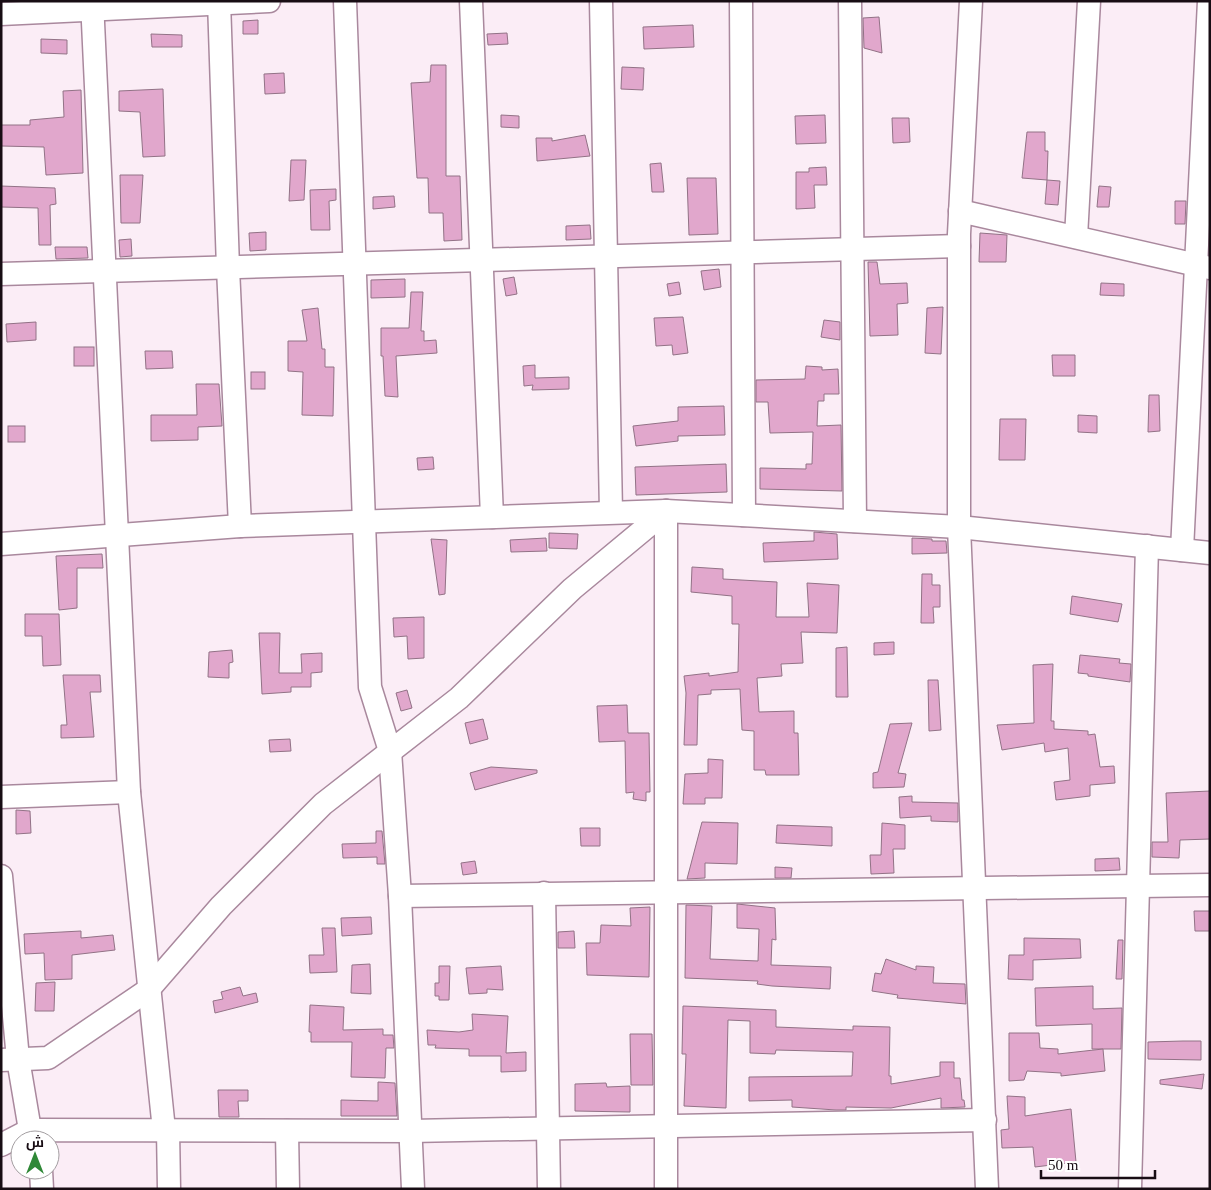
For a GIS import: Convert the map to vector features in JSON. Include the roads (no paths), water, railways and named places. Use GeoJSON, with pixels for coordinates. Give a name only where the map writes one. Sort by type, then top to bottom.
{"type":"FeatureCollection","features":[{"type":"Feature","properties":{"kind":"street"},"geometry":{"type":"LineString","coordinates":[[1,14],[92,6],[269,1]]}},
{"type":"Feature","properties":{"kind":"street"},"geometry":{"type":"LineString","coordinates":[[345,1],[370,687],[390,751],[400,896],[413,1189]]}},
{"type":"Feature","properties":{"kind":"street"},"geometry":{"type":"LineString","coordinates":[[471,1],[492,517]]}},
{"type":"Feature","properties":{"kind":"street"},"geometry":{"type":"LineString","coordinates":[[601,1],[612,512]]}},
{"type":"Feature","properties":{"kind":"street"},"geometry":{"type":"LineString","coordinates":[[742,1],[744,515]]}},
{"type":"Feature","properties":{"kind":"street"},"geometry":{"type":"LineString","coordinates":[[850,1],[854,521]]}},
{"type":"Feature","properties":{"kind":"street"},"geometry":{"type":"LineString","coordinates":[[971,1],[959,246],[959,527],[987,1189]]}},
{"type":"Feature","properties":{"kind":"street"},"geometry":{"type":"LineString","coordinates":[[1076,238],[1089,1]]}},
{"type":"Feature","properties":{"kind":"street"},"geometry":{"type":"LineString","coordinates":[[1182,550],[1203,266],[1209,1]]}},
{"type":"Feature","properties":{"kind":"street"},"geometry":{"type":"LineString","coordinates":[[219,2],[228,268],[240,526]]}},
{"type":"Feature","properties":{"kind":"street"},"geometry":{"type":"LineString","coordinates":[[92,6],[130,792],[148,990],[166,1130],[169,1189]]}},
{"type":"Feature","properties":{"kind":"street"},"geometry":{"type":"LineString","coordinates":[[960,211],[1203,266]]}},
{"type":"Feature","properties":{"kind":"street"},"geometry":{"type":"LineString","coordinates":[[1,274],[606,258],[959,246]]}},
{"type":"Feature","properties":{"kind":"street"},"geometry":{"type":"LineString","coordinates":[[10,1060],[48,1058],[148,990],[221,906],[323,804],[458,698],[572,589],[666,511]]}},
{"type":"Feature","properties":{"kind":"street"},"geometry":{"type":"LineString","coordinates":[[666,511],[664,1126],[666,1189]]}},
{"type":"Feature","properties":{"kind":"street"},"geometry":{"type":"LineString","coordinates":[[1,544],[240,526],[666,511],[959,527],[1210,553]]}},
{"type":"Feature","properties":{"kind":"street"},"geometry":{"type":"LineString","coordinates":[[1130,1189],[1147,546]]}},
{"type":"Feature","properties":{"kind":"street"},"geometry":{"type":"LineString","coordinates":[[1,797],[130,792]]}},
{"type":"Feature","properties":{"kind":"street"},"geometry":{"type":"LineString","coordinates":[[1,876],[10,1060],[36,1130]]}},
{"type":"Feature","properties":{"kind":"street"},"geometry":{"type":"LineString","coordinates":[[400,896],[665,890],[975,890],[1210,885]]}},
{"type":"Feature","properties":{"kind":"street"},"geometry":{"type":"LineString","coordinates":[[544,893],[549,1189]]}},
{"type":"Feature","properties":{"kind":"street"},"geometry":{"type":"LineString","coordinates":[[60,1132],[166,1130],[411,1131],[985,1120]]}},
{"type":"Feature","properties":{"kind":"street"},"geometry":{"type":"LineString","coordinates":[[287,1131],[288,1189]]}}]}
